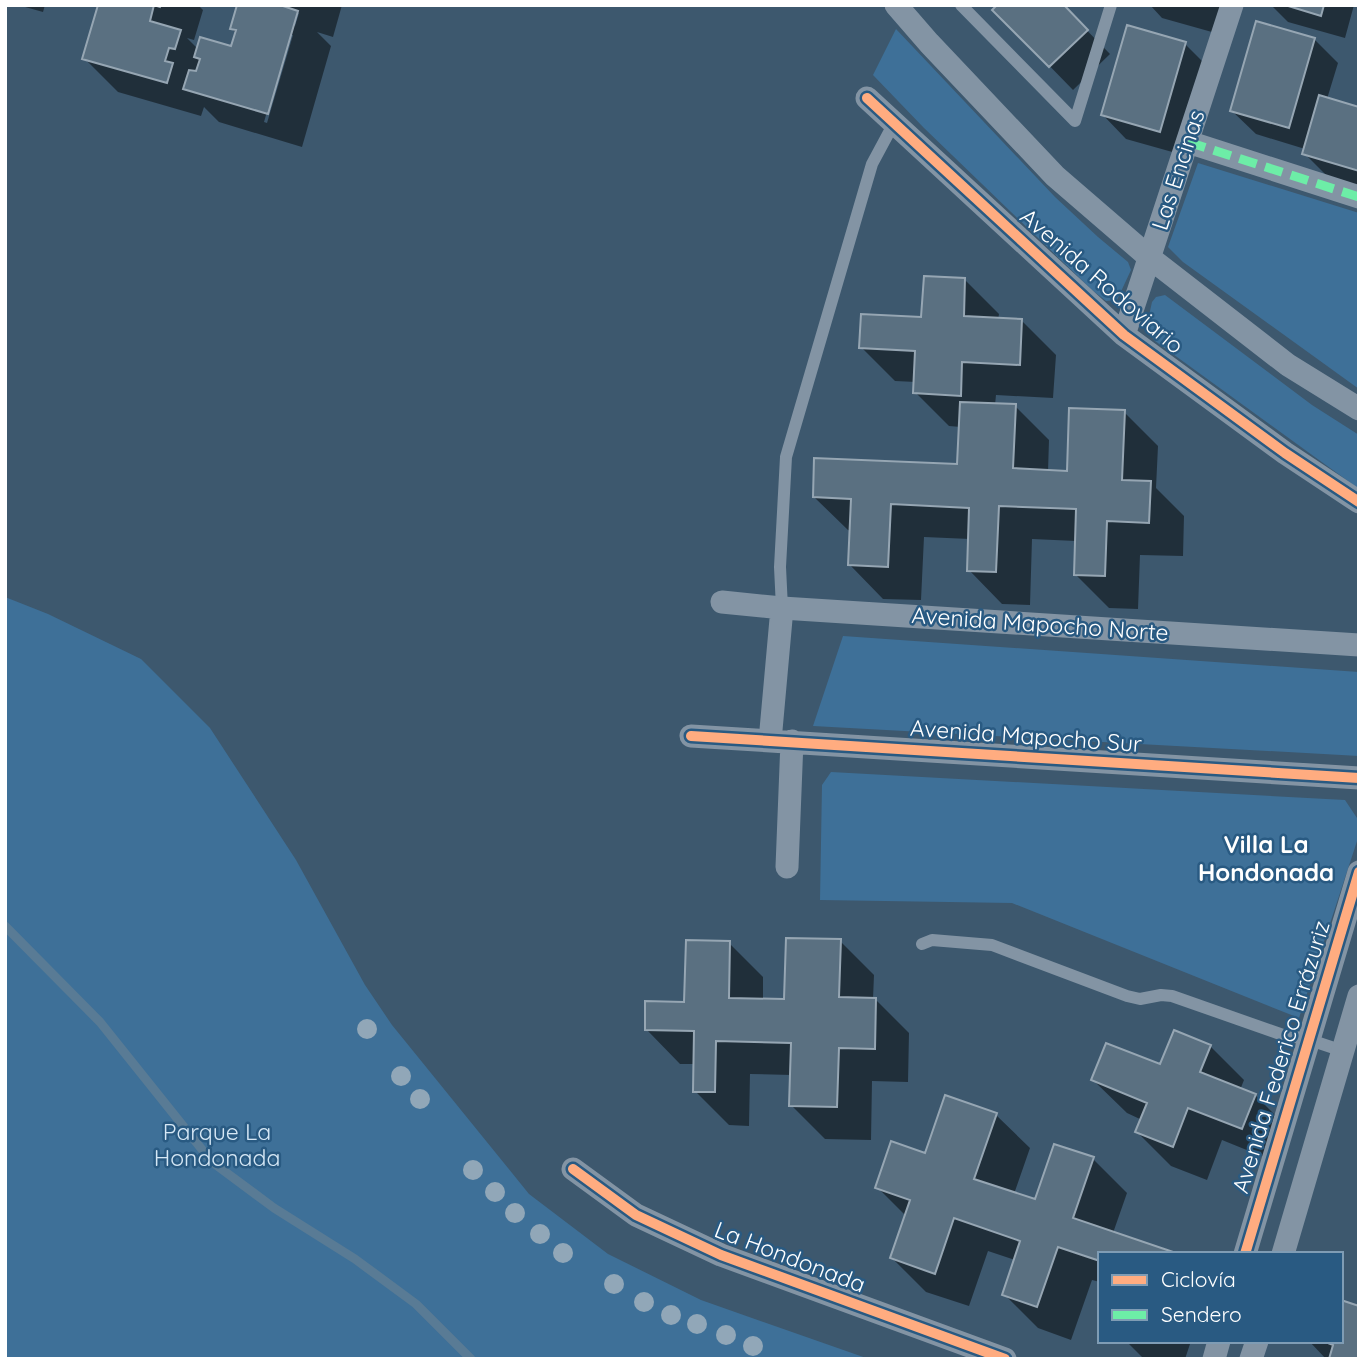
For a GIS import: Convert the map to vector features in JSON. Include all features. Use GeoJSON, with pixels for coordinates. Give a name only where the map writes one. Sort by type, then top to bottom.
{"type":"FeatureCollection","features":[{"type":"Feature","properties":{"kind":"street"},"geometry":{"type":"LineString","coordinates":[[897,5],[929,43],[1055,176],[1150,258],[1288,365],[1359,409]]}},
{"type":"Feature","properties":{"kind":"street","name":"Las Encinas"},"geometry":{"type":"LineString","coordinates":[[1124,335],[1232,5]]}},
{"type":"Feature","properties":{"kind":"street","name":"Avenida Rodoviario"},"geometry":{"type":"LineString","coordinates":[[867,98],[1124,335],[1285,453],[1359,502]]}},
{"type":"Feature","properties":{"kind":"street"},"geometry":{"type":"LineString","coordinates":[[1188,142],[1359,197]]}},
{"type":"Feature","properties":{"kind":"street","name":"Avenida Mapocho Norte"},"geometry":{"type":"LineString","coordinates":[[722,602],[1359,645]]}},
{"type":"Feature","properties":{"kind":"street"},"geometry":{"type":"LineString","coordinates":[[782,608],[781,741],[786,867]]}},
{"type":"Feature","properties":{"kind":"street","name":"Avenida Mapocho Sur"},"geometry":{"type":"LineString","coordinates":[[691,736],[1359,778]]}},
{"type":"Feature","properties":{"kind":"street","name":"Avenida Federico Errázuriz"},"geometry":{"type":"LineString","coordinates":[[1246,1252],[1359,872]]}},
{"type":"Feature","properties":{"kind":"street"},"geometry":{"type":"LineString","coordinates":[[1284,1252],[1359,996]]}},
{"type":"Feature","properties":{"kind":"street","name":"La Hondonada"},"geometry":{"type":"LineString","coordinates":[[573,1169],[636,1215],[721,1255],[1005,1359]]}},
{"type":"Feature","properties":{"kind":"lane"},"geometry":{"type":"LineString","coordinates":[[961,5],[1075,121],[1111,5]]}},
{"type":"Feature","properties":{"kind":"lane"},"geometry":{"type":"LineString","coordinates":[[782,608],[780,567],[786,457],[872,163],[894,123]]}},
{"type":"Feature","properties":{"kind":"lane"},"geometry":{"type":"LineString","coordinates":[[922,944],[932,940],[992,945],[1127,996],[1140,999],[1172,996],[1283,1035],[1343,1051]]}},
{"type":"Feature","properties":{"kind":"green space"},"geometry":{"type":"Polygon","coordinates":[[[896,29],[1055,197],[1128,262],[1131,270],[1117,300],[1106,301],[1092,290],[873,75],[896,29]]]}},
{"type":"Feature","properties":{"kind":"green space"},"geometry":{"type":"Polygon","coordinates":[[[1198,163],[1359,213],[1359,389],[1183,262],[1168,247],[1198,163]]]}},
{"type":"Feature","properties":{"kind":"green space"},"geometry":{"type":"Polygon","coordinates":[[[1165,295],[1312,405],[1359,435],[1359,489],[1155,341],[1146,329],[1152,302],[1156,297],[1165,295]]]}},
{"type":"Feature","properties":{"kind":"green space","name":"Parque La Hondonada"},"geometry":{"type":"Polygon","coordinates":[[[5,597],[48,614],[141,659],[210,728],[296,860],[365,985],[392,1025],[529,1194],[608,1254],[701,1300],[869,1359],[5,1359],[5,597]]]}},
{"type":"Feature","properties":{"kind":"green space"},"geometry":{"type":"Polygon","coordinates":[[[843,636],[1359,672],[1359,756],[813,726],[843,636]]]}},
{"type":"Feature","properties":{"kind":"green space"},"geometry":{"type":"Polygon","coordinates":[[[831,772],[1345,800],[1359,821],[1359,835],[1299,1018],[1012,903],[820,900],[822,785],[831,772]]]}},
{"type":"Feature","properties":{"kind":"building"},"geometry":{"type":"Polygon","coordinates":[[[98,5],[154,5],[150,21],[181,30],[175,49],[169,48],[165,61],[173,63],[167,83],[82,59],[98,5]]]}},
{"type":"Feature","properties":{"kind":"building"},"geometry":{"type":"Polygon","coordinates":[[[237,5],[280,5],[298,11],[268,114],[183,89],[189,70],[196,71],[200,59],[194,57],[200,37],[231,46],[236,30],[230,29],[237,5]]]}},
{"type":"Feature","properties":{"kind":"building"},"geometry":{"type":"Polygon","coordinates":[[[997,5],[1064,5],[1088,30],[1049,67],[992,10],[997,5]]]}},
{"type":"Feature","properties":{"kind":"building"},"geometry":{"type":"Polygon","coordinates":[[[1285,5],[1324,5],[1321,16],[1285,5]]]}},
{"type":"Feature","properties":{"kind":"building"},"geometry":{"type":"Polygon","coordinates":[[[1256,21],[1315,38],[1289,128],[1230,111],[1256,21]]]}},
{"type":"Feature","properties":{"kind":"building"},"geometry":{"type":"Polygon","coordinates":[[[1127,25],[1186,42],[1160,132],[1101,115],[1127,25]]]}},
{"type":"Feature","properties":{"kind":"building"},"geometry":{"type":"Polygon","coordinates":[[[1319,95],[1359,107],[1359,171],[1302,154],[1319,95]]]}},
{"type":"Feature","properties":{"kind":"building"},"geometry":{"type":"Polygon","coordinates":[[[924,276],[965,278],[964,316],[1022,319],[1020,365],[962,362],[961,396],[913,393],[915,351],[859,348],[861,314],[921,317],[924,276]]]}},
{"type":"Feature","properties":{"kind":"building"},"geometry":{"type":"Polygon","coordinates":[[[960,402],[1016,404],[1013,468],[1067,471],[1069,408],[1125,410],[1122,480],[1151,481],[1149,523],[1107,521],[1105,576],[1074,575],[1076,509],[999,506],[996,572],[967,571],[969,508],[891,504],[888,567],[848,565],[851,499],[813,497],[814,458],[957,464],[960,402]]]}},
{"type":"Feature","properties":{"kind":"building"},"geometry":{"type":"Polygon","coordinates":[[[786,938],[841,939],[839,997],[876,998],[875,1049],[839,1048],[837,1107],[789,1106],[791,1043],[716,1041],[715,1092],[693,1092],[694,1031],[645,1030],[645,1001],[684,1002],[686,940],[730,941],[729,998],[784,999],[786,938]]]}},
{"type":"Feature","properties":{"kind":"building"},"geometry":{"type":"Polygon","coordinates":[[[1174,1030],[1211,1045],[1200,1072],[1256,1094],[1242,1129],[1188,1108],[1173,1147],[1135,1132],[1147,1103],[1091,1080],[1106,1043],[1160,1064],[1174,1030]]]}},
{"type":"Feature","properties":{"kind":"building"},"geometry":{"type":"Polygon","coordinates":[[[945,1095],[997,1113],[974,1179],[1035,1199],[1054,1144],[1094,1157],[1073,1218],[1173,1252],[1098,1252],[1098,1260],[1058,1247],[1037,1307],[1002,1295],[1020,1241],[954,1218],[935,1274],[890,1258],[910,1200],[875,1188],[891,1141],[925,1153],[945,1095]]]}},
{"type":"Feature","properties":{"kind":"building"},"geometry":{"type":"Polygon","coordinates":[[[1343,1301],[1359,1306],[1359,1359],[1329,1359],[1333,1345],[1328,1343],[1343,1343],[1343,1301]]]}},
{"type":"Feature","properties":{"kind":"waterway"},"geometry":{"type":"LineString","coordinates":[[5,926],[100,1022],[212,1162],[274,1208],[355,1259],[416,1304],[471,1359]]}},
{"type":"Feature","properties":{"kind":"marked path"},"geometry":{"type":"LineString","coordinates":[[1188,142],[1359,197]]}},
{"type":"Feature","properties":{"kind":"cycle path"},"geometry":{"type":"LineString","coordinates":[[867,98],[1124,335],[1285,453],[1359,502]]}},
{"type":"Feature","properties":{"kind":"cycle path"},"geometry":{"type":"LineString","coordinates":[[691,736],[1359,778]]}},
{"type":"Feature","properties":{"kind":"cycle path"},"geometry":{"type":"LineString","coordinates":[[1246,1252],[1359,872]]}},
{"type":"Feature","properties":{"kind":"cycle path"},"geometry":{"type":"LineString","coordinates":[[573,1169],[636,1215],[721,1255],[1005,1359]]}},
{"type":"Feature","properties":{"kind":"district","name":"Villa La Hondonada"},"geometry":{"type":"Point","coordinates":[1266,859]}}]}
